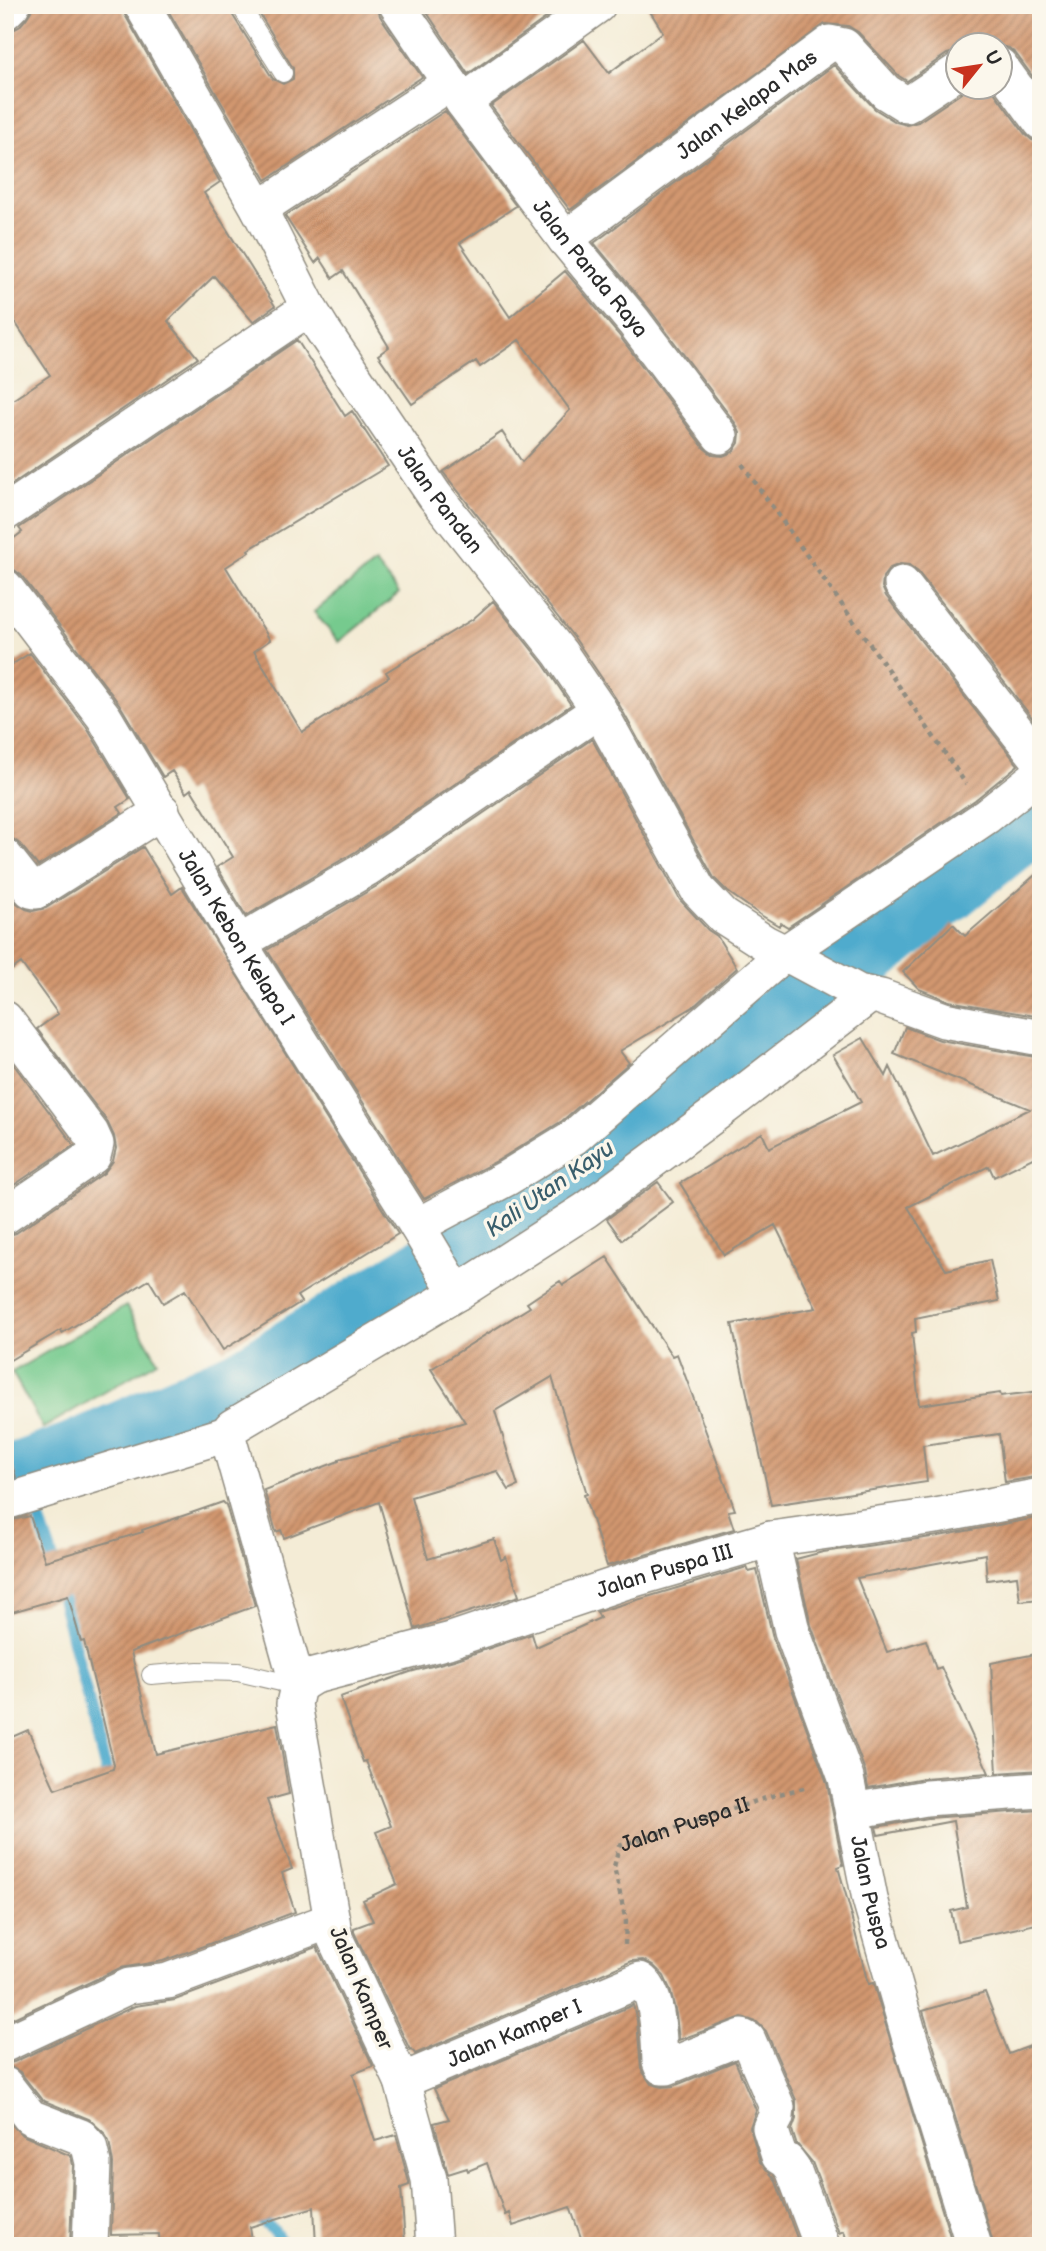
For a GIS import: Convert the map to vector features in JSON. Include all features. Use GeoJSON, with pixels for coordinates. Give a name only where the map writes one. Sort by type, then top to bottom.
{"type":"FeatureCollection","features":[{"type":"Feature","properties":{"kind":"street"},"geometry":{"type":"LineString","coordinates":[[5,12],[12,5]]}},
{"type":"Feature","properties":{"kind":"street","name":"Jalan Pandan"},"geometry":{"type":"LineString","coordinates":[[142,5],[259,209],[309,308],[435,496],[560,653],[599,710],[698,890],[723,916],[765,943],[864,994],[944,1020],[1041,1038]]}},
{"type":"Feature","properties":{"kind":"street","name":"Jalan Panda Raya"},"geometry":{"type":"LineString","coordinates":[[397,5],[457,93],[565,239],[634,323],[720,436]]}},
{"type":"Feature","properties":{"kind":"street"},"geometry":{"type":"LineString","coordinates":[[259,209],[457,93],[596,6]]}},
{"type":"Feature","properties":{"kind":"street","name":"Jalan Kelapa Mas"},"geometry":{"type":"LineString","coordinates":[[565,239],[830,43],[844,46],[886,92],[907,105],[944,80]]}},
{"type":"Feature","properties":{"kind":"street"},"geometry":{"type":"LineString","coordinates":[[1014,85],[1041,122]]}},
{"type":"Feature","properties":{"kind":"street"},"geometry":{"type":"LineString","coordinates":[[5,513],[309,308]]}},
{"type":"Feature","properties":{"kind":"street"},"geometry":{"type":"LineString","coordinates":[[902,584],[1041,762]]}},
{"type":"Feature","properties":{"kind":"street","name":"Jalan Kebon Kelapa I"},"geometry":{"type":"LineString","coordinates":[[5,587],[104,717],[239,943],[421,1232],[450,1283]]}},
{"type":"Feature","properties":{"kind":"street"},"geometry":{"type":"LineString","coordinates":[[239,943],[366,869],[599,710]]}},
{"type":"Feature","properties":{"kind":"street"},"geometry":{"type":"LineString","coordinates":[[421,1232],[573,1137],[787,954],[987,816],[1041,773]]}},
{"type":"Feature","properties":{"kind":"street"},"geometry":{"type":"LineString","coordinates":[[5,857],[31,890],[36,891],[162,811]]}},
{"type":"Feature","properties":{"kind":"street"},"geometry":{"type":"LineString","coordinates":[[20,1497],[227,1434],[232,1427],[450,1283],[586,1210],[726,1106],[864,994]]}},
{"type":"Feature","properties":{"kind":"street"},"geometry":{"type":"LineString","coordinates":[[5,1018],[91,1133],[96,1144],[93,1156],[5,1216]]}},
{"type":"Feature","properties":{"kind":"street","name":"Jalan Kamper"},"geometry":{"type":"LineString","coordinates":[[227,1434],[298,1686],[294,1704],[335,1938],[402,2081],[429,2179],[434,2246]]}},
{"type":"Feature","properties":{"kind":"street","name":"Jalan Puspa III"},"geometry":{"type":"LineString","coordinates":[[298,1686],[314,1676],[449,1641],[624,1582],[771,1539],[936,1516],[1041,1496]]}},
{"type":"Feature","properties":{"kind":"street","name":"Jalan Puspa"},"geometry":{"type":"LineString","coordinates":[[771,1539],[792,1631],[850,1794],[870,1899],[891,1977],[974,2246]]}},
{"type":"Feature","properties":{"kind":"street"},"geometry":{"type":"LineString","coordinates":[[850,1794],[926,1798],[1041,1790]]}},
{"type":"Feature","properties":{"kind":"street"},"geometry":{"type":"LineString","coordinates":[[5,2044],[129,1986],[181,1976],[331,1920]]}},
{"type":"Feature","properties":{"kind":"street"},"geometry":{"type":"LineString","coordinates":[[629,1984],[640,1980],[647,1987],[658,2023],[662,2067],[742,2037],[748,2040],[777,2106],[776,2117],[770,2128],[779,2156],[793,2169],[822,2246]]}},
{"type":"Feature","properties":{"kind":"street","name":"Jalan Kamper I"},"geometry":{"type":"LineString","coordinates":[[402,2081],[629,1984]]}},
{"type":"Feature","properties":{"kind":"street"},"geometry":{"type":"LineString","coordinates":[[5,2085],[30,2117],[80,2137],[89,2146],[93,2163],[90,2246]]}},
{"type":"Feature","properties":{"kind":"lane"},"geometry":{"type":"LineString","coordinates":[[240,5],[283,73]]}},
{"type":"Feature","properties":{"kind":"lane"},"geometry":{"type":"LineString","coordinates":[[151,1675],[198,1671],[238,1672],[298,1686]]}},
{"type":"Feature","properties":{"kind":"path"},"geometry":{"type":"LineString","coordinates":[[720,436],[879,657],[987,816]]}},
{"type":"Feature","properties":{"kind":"path","name":"Jalan Puspa II"},"geometry":{"type":"LineString","coordinates":[[629,1984],[624,1966],[626,1921],[614,1867],[619,1846],[775,1795],[850,1794]]}},
{"type":"Feature","properties":{"kind":"green space"},"geometry":{"type":"Polygon","coordinates":[[[375,563],[399,593],[339,642],[314,612],[375,563]]]}},
{"type":"Feature","properties":{"kind":"green space"},"geometry":{"type":"Polygon","coordinates":[[[126,1306],[158,1361],[43,1428],[12,1372],[126,1306]]]}},
{"type":"Feature","properties":{"kind":"building"},"geometry":{"type":"Polygon","coordinates":[[[32,5],[122,5],[125,15],[220,182],[204,193],[275,306],[253,322],[214,276],[168,321],[198,358],[5,489],[5,405],[50,375],[5,307],[5,32],[19,27],[31,11],[32,5]]]}},
{"type":"Feature","properties":{"kind":"building"},"geometry":{"type":"Polygon","coordinates":[[[165,5],[229,5],[230,11],[273,79],[283,84],[293,79],[293,68],[254,5],[377,5],[380,16],[422,77],[266,180],[165,5]]]}},
{"type":"Feature","properties":{"kind":"building"},"geometry":{"type":"Polygon","coordinates":[[[422,5],[559,5],[561,7],[468,74],[422,5]]]}},
{"type":"Feature","properties":{"kind":"building"},"geometry":{"type":"Polygon","coordinates":[[[646,5],[1041,5],[1041,88],[1014,52],[1014,32],[944,32],[944,56],[907,81],[899,76],[858,32],[848,26],[825,24],[570,210],[491,106],[584,40],[609,73],[663,32],[646,5]]]}},
{"type":"Feature","properties":{"kind":"building"},"geometry":{"type":"Polygon","coordinates":[[[834,65],[875,109],[896,122],[907,125],[918,122],[948,102],[1001,102],[1025,134],[1032,140],[1041,142],[1041,729],[918,572],[909,565],[900,564],[890,568],[883,577],[882,587],[886,596],[1018,765],[975,800],[788,927],[781,923],[779,926],[759,914],[728,892],[714,878],[616,699],[576,640],[443,472],[502,432],[522,462],[570,410],[519,340],[480,367],[476,361],[412,404],[378,355],[389,347],[343,271],[333,278],[320,258],[315,263],[285,216],[445,111],[516,206],[460,243],[510,317],[565,271],[618,334],[704,448],[713,455],[723,456],[733,452],[739,443],[740,433],[736,424],[650,310],[594,243],[834,65]]]}},
{"type":"Feature","properties":{"kind":"building"},"geometry":{"type":"Polygon","coordinates":[[[297,340],[345,416],[352,411],[388,466],[248,550],[249,552],[226,567],[270,640],[254,651],[302,732],[389,677],[386,672],[473,619],[493,601],[544,665],[571,705],[355,852],[246,916],[217,867],[233,857],[191,789],[186,793],[172,771],[163,777],[120,705],[21,575],[5,567],[5,545],[22,532],[19,528],[297,340]]]}},
{"type":"Feature","properties":{"kind":"building"},"geometry":{"type":"Polygon","coordinates":[[[30,653],[87,728],[130,799],[118,807],[122,813],[38,866],[20,844],[5,837],[5,669],[30,653]]]}},
{"type":"Feature","properties":{"kind":"building"},"geometry":{"type":"Polygon","coordinates":[[[592,739],[680,900],[717,936],[737,968],[693,1007],[620,1051],[629,1063],[562,1121],[497,1161],[424,1199],[267,950],[377,886],[592,739]]]}},
{"type":"Feature","properties":{"kind":"building"},"geometry":{"type":"Polygon","coordinates":[[[143,847],[172,894],[182,887],[398,1234],[297,1296],[301,1302],[223,1350],[185,1290],[163,1303],[149,1280],[62,1333],[61,1330],[5,1363],[5,1236],[16,1233],[104,1173],[113,1161],[116,1148],[107,1121],[37,1029],[58,1014],[21,963],[5,975],[5,890],[15,902],[26,909],[33,911],[46,908],[143,847]]]}},
{"type":"Feature","properties":{"kind":"building"},"geometry":{"type":"Polygon","coordinates":[[[1041,870],[1041,1017],[949,1001],[919,989],[903,972],[953,924],[965,936],[1041,870]]]}},
{"type":"Feature","properties":{"kind":"building"},"geometry":{"type":"Polygon","coordinates":[[[905,1027],[940,1040],[1041,1058],[1041,1154],[994,1177],[989,1166],[908,1207],[946,1270],[990,1260],[999,1301],[915,1318],[916,1332],[912,1333],[919,1405],[1000,1393],[1001,1396],[1041,1391],[1041,1476],[1005,1482],[999,1434],[923,1445],[927,1482],[771,1505],[732,1324],[816,1308],[775,1225],[724,1255],[680,1183],[762,1133],[769,1148],[861,1102],[833,1055],[863,1038],[886,1076],[890,1067],[933,1156],[1030,1109],[894,1054],[905,1027]]]}},
{"type":"Feature","properties":{"kind":"building"},"geometry":{"type":"Polygon","coordinates":[[[5,1053],[74,1145],[5,1191],[5,1053]]]}},
{"type":"Feature","properties":{"kind":"building"},"geometry":{"type":"Polygon","coordinates":[[[658,1182],[673,1202],[622,1240],[607,1219],[658,1182]]]}},
{"type":"Feature","properties":{"kind":"building"},"geometry":{"type":"Polygon","coordinates":[[[607,1257],[672,1356],[677,1354],[735,1510],[728,1511],[734,1529],[607,1566],[584,1495],[587,1494],[552,1377],[495,1411],[518,1486],[509,1490],[497,1471],[411,1497],[428,1559],[494,1539],[501,1560],[506,1557],[519,1596],[415,1629],[379,1502],[284,1538],[281,1530],[276,1532],[264,1490],[339,1459],[402,1443],[401,1441],[465,1422],[431,1369],[530,1307],[527,1303],[560,1281],[563,1285],[607,1257]]]}},
{"type":"Feature","properties":{"kind":"building"},"geometry":{"type":"Polygon","coordinates":[[[5,1460],[10,1460],[16,1477],[5,1481],[5,1460]]]}},
{"type":"Feature","properties":{"kind":"building"},"geometry":{"type":"Polygon","coordinates":[[[223,1502],[255,1606],[131,1652],[156,1754],[277,1724],[289,1794],[267,1800],[292,1869],[282,1873],[295,1912],[163,1961],[120,1968],[5,2022],[5,1740],[28,1730],[55,1789],[113,1769],[114,1765],[84,1641],[81,1642],[68,1596],[5,1614],[5,1522],[30,1516],[45,1561],[143,1532],[142,1530],[223,1502]]]}},
{"type":"Feature","properties":{"kind":"building"},"geometry":{"type":"Polygon","coordinates":[[[1041,1517],[1041,1599],[1020,1601],[1017,1576],[987,1580],[985,1554],[857,1578],[887,1652],[926,1640],[936,1669],[941,1667],[989,1773],[924,1778],[868,1788],[865,1771],[811,1625],[796,1559],[823,1552],[939,1536],[1041,1517]]]}},
{"type":"Feature","properties":{"kind":"building"},"geometry":{"type":"Polygon","coordinates":[[[747,1567],[749,1572],[757,1570],[773,1638],[827,1783],[843,1865],[838,1867],[868,1984],[873,1983],[953,2246],[848,2246],[844,2231],[839,2233],[812,2162],[796,2143],[792,2130],[796,2119],[796,2100],[766,2031],[757,2022],[742,2017],[679,2040],[670,1989],[664,1976],[653,1965],[643,1960],[632,1961],[415,2054],[410,2050],[354,1932],[354,1928],[373,1921],[363,1900],[397,1884],[376,1832],[391,1826],[366,1761],[363,1762],[340,1697],[532,1634],[536,1647],[600,1618],[597,1612],[747,1567]]]}},
{"type":"Feature","properties":{"kind":"building"},"geometry":{"type":"Polygon","coordinates":[[[1041,1653],[1041,1770],[997,1773],[991,1663],[1041,1653]]]}},
{"type":"Feature","properties":{"kind":"building"},"geometry":{"type":"Polygon","coordinates":[[[1041,1810],[1041,1923],[957,1941],[951,1911],[967,1907],[953,1821],[878,1835],[876,1827],[928,1818],[1041,1810]]]}},
{"type":"Feature","properties":{"kind":"building"},"geometry":{"type":"Polygon","coordinates":[[[317,1947],[373,2066],[353,2074],[375,2141],[396,2135],[409,2182],[409,2185],[401,2188],[405,2243],[316,2246],[314,2207],[250,2227],[253,2246],[160,2246],[159,2234],[111,2235],[113,2163],[109,2141],[89,2119],[42,2100],[20,2072],[5,2064],[135,2006],[175,2000],[317,1947]]]}},
{"type":"Feature","properties":{"kind":"building"},"geometry":{"type":"Polygon","coordinates":[[[985,1992],[1009,2054],[1041,2042],[1041,2246],[994,2246],[923,2011],[985,1992]]]}},
{"type":"Feature","properties":{"kind":"building"},"geometry":{"type":"Polygon","coordinates":[[[633,2005],[641,2069],[651,2084],[674,2086],[735,2061],[756,2110],[750,2127],[760,2162],[775,2179],[800,2246],[584,2246],[570,2207],[513,2226],[509,2213],[505,2215],[487,2163],[468,2171],[467,2168],[448,2174],[434,2123],[449,2119],[434,2089],[633,2005]]]}},
{"type":"Feature","properties":{"kind":"building"},"geometry":{"type":"Polygon","coordinates":[[[5,2118],[22,2135],[71,2156],[70,2246],[5,2246],[5,2118]]]}},
{"type":"Feature","properties":{"kind":"waterway","name":"Kali Utan Kayu"},"geometry":{"type":"LineString","coordinates":[[5,1483],[76,1457],[246,1383],[470,1246],[725,1066],[1041,810]]}},
{"type":"Feature","properties":{"kind":"waterway"},"geometry":{"type":"LineString","coordinates":[[24,1476],[50,1550],[110,1787]]}},
{"type":"Feature","properties":{"kind":"waterway"},"geometry":{"type":"LineString","coordinates":[[253,2213],[274,2231],[284,2246]]}}]}
